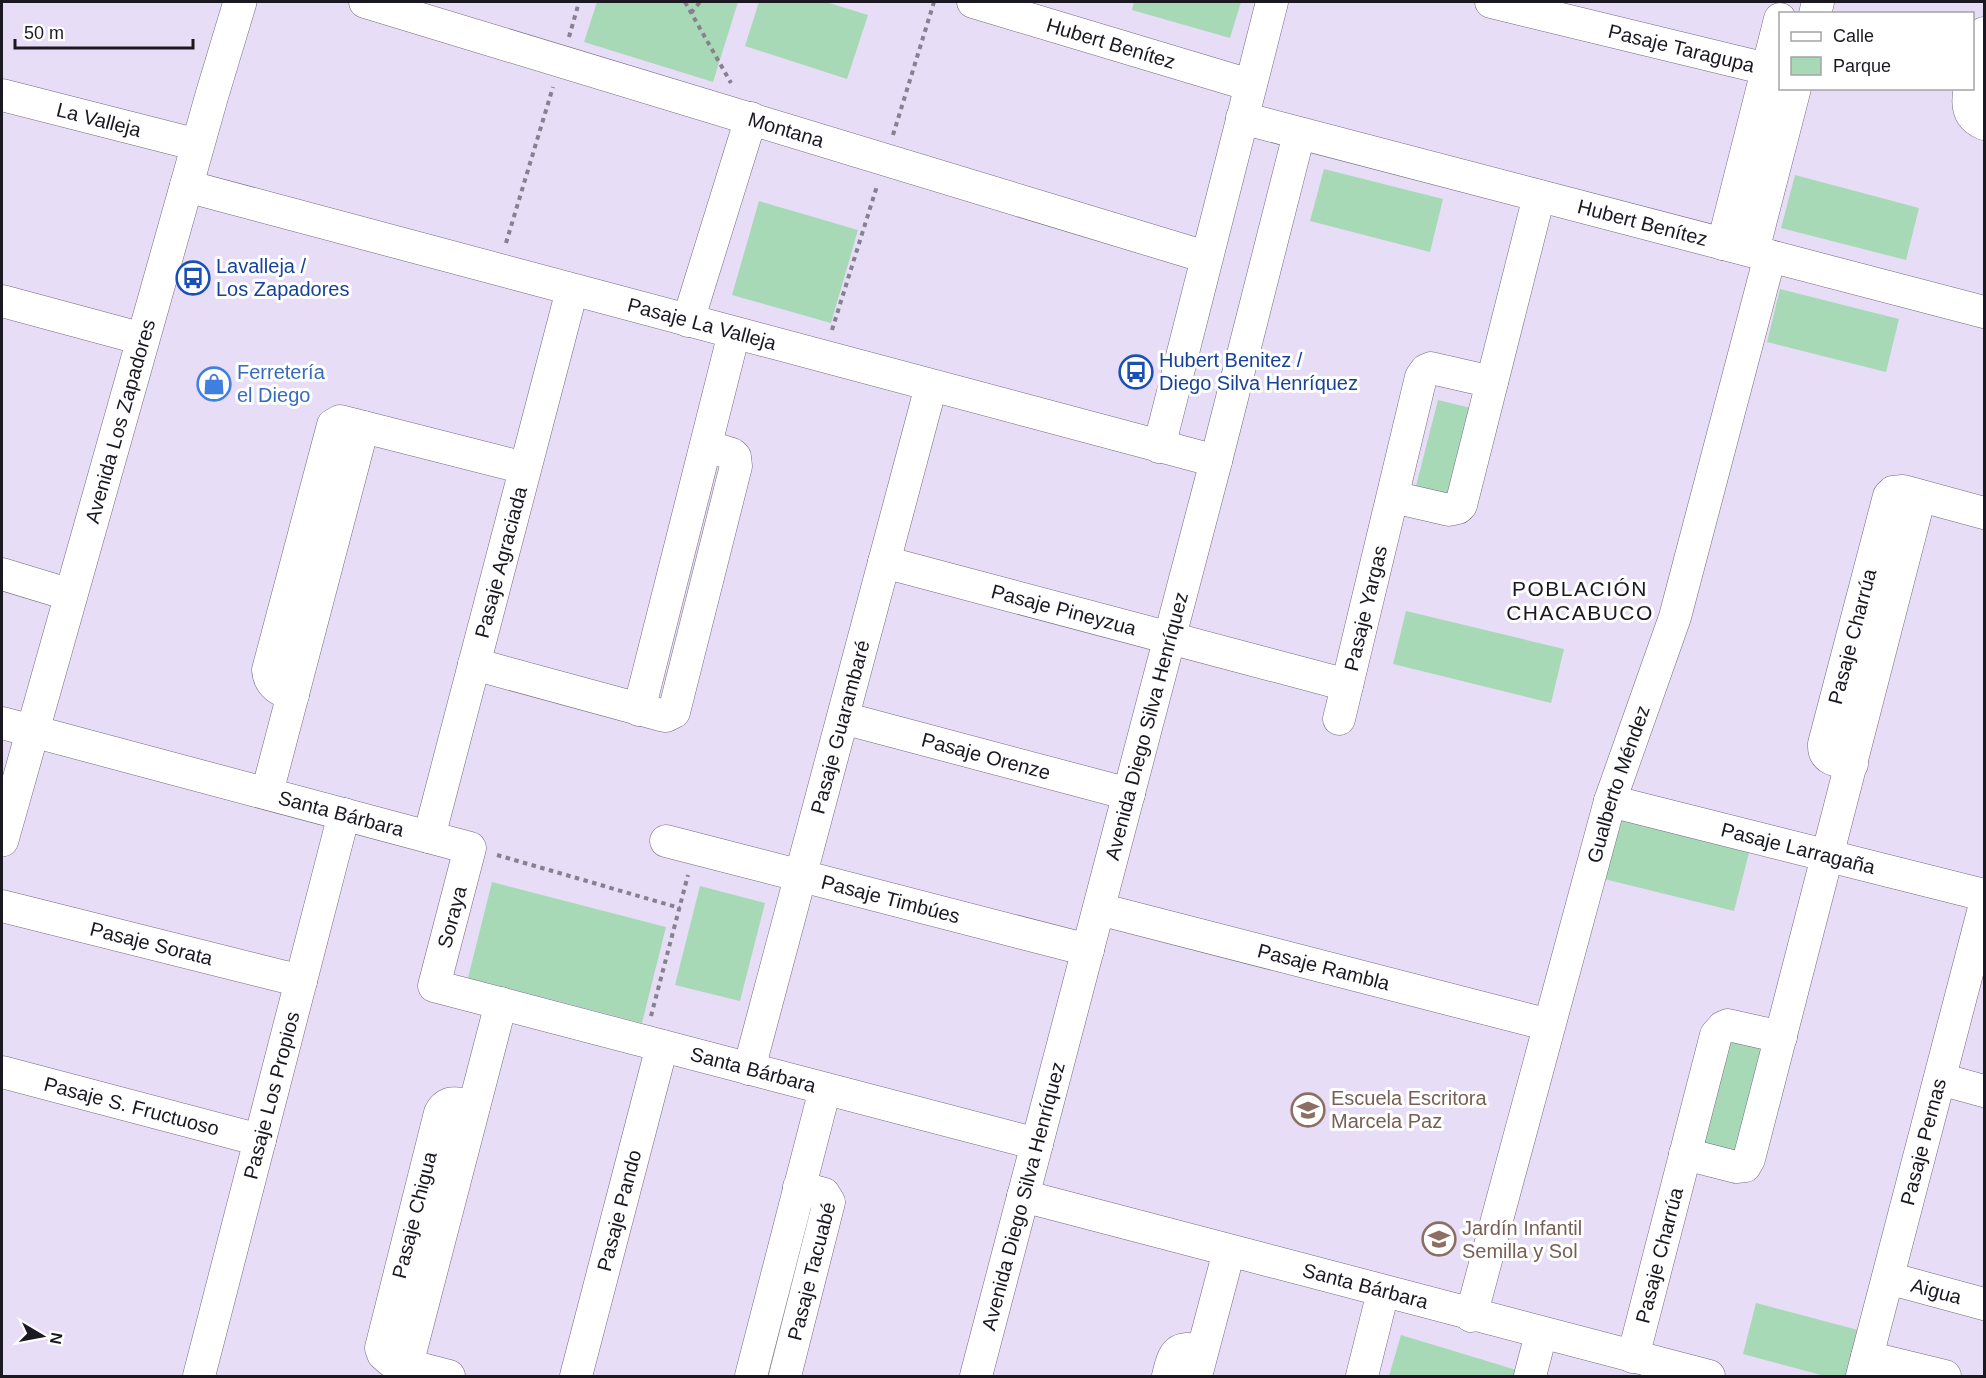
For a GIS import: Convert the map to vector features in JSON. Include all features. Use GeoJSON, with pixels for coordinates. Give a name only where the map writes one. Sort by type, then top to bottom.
{"type":"FeatureCollection","features":[{"type":"Feature","properties":{"kind":"main road","name":"Avenida Los Zapadores"},"geometry":{"type":"LineString","coordinates":[[2,840],[240,2]]}},
{"type":"Feature","properties":{"kind":"street","name":"Montana"},"geometry":{"type":"LineString","coordinates":[[365,2],[1206,257]]}},
{"type":"Feature","properties":{"kind":"street","name":"Hubert Benítez"},"geometry":{"type":"LineString","coordinates":[[973,2],[1250,85]]}},
{"type":"Feature","properties":{"kind":"street"},"geometry":{"type":"LineString","coordinates":[[1159,447],[1272,2]]}},
{"type":"Feature","properties":{"kind":"street","name":"Pasaje Taragupa"},"geometry":{"type":"LineString","coordinates":[[1491,2],[1600,15],[1767,69]]}},
{"type":"Feature","properties":{"kind":"street"},"geometry":{"type":"LineString","coordinates":[[1723,244],[1779,23]]}},
{"type":"Feature","properties":{"kind":"street"},"geometry":{"type":"LineString","coordinates":[[1974,71],[1984,33]]}},
{"type":"Feature","properties":{"kind":"street","name":"Gualberto Méndez"},"geometry":{"type":"LineString","coordinates":[[1471,1316],[1610,801],[1675,617],[1762,254],[1795,90]]}},
{"type":"Feature","properties":{"kind":"street"},"geometry":{"type":"LineString","coordinates":[[1969,90],[1967,99],[1970,112],[1975,119],[1984,124]]}},
{"type":"Feature","properties":{"kind":"street","name":"La Valleja"},"geometry":{"type":"LineString","coordinates":[[2,95],[198,145]]}},
{"type":"Feature","properties":{"kind":"street"},"geometry":{"type":"LineString","coordinates":[[688,321],[751,118]]}},
{"type":"Feature","properties":{"kind":"street"},"geometry":{"type":"LineString","coordinates":[[1242,118],[1299,134]]}},
{"type":"Feature","properties":{"kind":"street","name":"Hubert Benítez"},"geometry":{"type":"LineString","coordinates":[[1299,134],[1984,312]]}},
{"type":"Feature","properties":{"kind":"street","name":"Avenida Diego Silva Henríquez"},"geometry":{"type":"LineString","coordinates":[[976,1377],[1216,461],[1299,134]]}},
{"type":"Feature","properties":{"kind":"street","name":"Pasaje La Valleja"},"geometry":{"type":"LineString","coordinates":[[186,186],[1216,461]]}},
{"type":"Feature","properties":{"kind":"street"},"geometry":{"type":"LineString","coordinates":[[1392,497],[1449,510],[1461,505],[1539,196]]}},
{"type":"Feature","properties":{"kind":"street","name":"Pasaje Agraciada"},"geometry":{"type":"LineString","coordinates":[[429,837],[572,290]]}},
{"type":"Feature","properties":{"kind":"street"},"geometry":{"type":"LineString","coordinates":[[2,301],[143,339]]}},
{"type":"Feature","properties":{"kind":"street"},"geometry":{"type":"LineString","coordinates":[[474,664],[661,716],[670,715],[675,707],[736,466],[735,457],[732,454],[706,446],[734,333]]}},
{"type":"Feature","properties":{"kind":"street","name":"Pasaje Yargas"},"geometry":{"type":"LineString","coordinates":[[1339,719],[1421,377],[1426,370],[1437,368],[1492,382]]}},
{"type":"Feature","properties":{"kind":"street","name":"Pasaje Guarambaré"},"geometry":{"type":"LineString","coordinates":[[749,1069],[931,386]]}},
{"type":"Feature","properties":{"kind":"street"},"geometry":{"type":"LineString","coordinates":[[267,794],[293,695],[283,692],[271,682],[268,676],[269,664],[332,429],[336,422],[525,468]]}},
{"type":"Feature","properties":{"kind":"street","name":"Pasaje Charrúa"},"geometry":{"type":"LineString","coordinates":[[1685,1154],[1736,1167],[1745,1166],[1748,1163],[1852,765],[1829,758],[1823,749],[1887,501],[1907,494],[1984,513]]}},
{"type":"Feature","properties":{"kind":"street","name":"Pasaje Pineyzua"},"geometry":{"type":"LineString","coordinates":[[884,562],[1347,685]]}},
{"type":"Feature","properties":{"kind":"street"},"geometry":{"type":"LineString","coordinates":[[2,574],[71,595]]}},
{"type":"Feature","properties":{"kind":"street","name":"Pasaje Orenze"},"geometry":{"type":"LineString","coordinates":[[843,718],[1129,794]]}},
{"type":"Feature","properties":{"kind":"street","name":"Santa Bárbara"},"geometry":{"type":"LineString","coordinates":[[2,723],[470,848]]}},
{"type":"Feature","properties":{"kind":"street","name":"Pasaje Larragaña"},"geometry":{"type":"LineString","coordinates":[[1610,801],[1984,895]]}},
{"type":"Feature","properties":{"kind":"street","name":"Pasaje Los Propios"},"geometry":{"type":"LineString","coordinates":[[199,1377],[344,814]]}},
{"type":"Feature","properties":{"kind":"street","name":"Pasaje Timbúes"},"geometry":{"type":"LineString","coordinates":[[681,844],[1088,950]]}},
{"type":"Feature","properties":{"kind":"street","name":"Soraya"},"geometry":{"type":"LineString","coordinates":[[434,986],[470,848]]}},
{"type":"Feature","properties":{"kind":"street","name":"Pasaje Sorata"},"geometry":{"type":"LineString","coordinates":[[2,906],[301,981]]}},
{"type":"Feature","properties":{"kind":"street","name":"Pasaje Pernas"},"geometry":{"type":"LineString","coordinates":[[1865,1367],[1984,908]]}},
{"type":"Feature","properties":{"kind":"street","name":"Pasaje Rambla"},"geometry":{"type":"LineString","coordinates":[[1099,909],[1549,1025]]}},
{"type":"Feature","properties":{"kind":"street","name":"Santa Bárbara"},"geometry":{"type":"LineString","coordinates":[[434,986],[1037,1144]]}},
{"type":"Feature","properties":{"kind":"street","name":"Pasaje Chigua"},"geometry":{"type":"LineString","coordinates":[[448,1377],[395,1360],[474,1106],[501,1004]]}},
{"type":"Feature","properties":{"kind":"street","name":"Pasaje Charrúa"},"geometry":{"type":"LineString","coordinates":[[1633,1357],[1716,1035],[1719,1030],[1728,1025],[1781,1038]]}},
{"type":"Feature","properties":{"kind":"street","name":"Pasaje Pando"},"geometry":{"type":"LineString","coordinates":[[576,1377],[653,1043]]}},
{"type":"Feature","properties":{"kind":"street","name":"Pasaje S. Fructuoso"},"geometry":{"type":"LineString","coordinates":[[2,1072],[260,1140]]}},
{"type":"Feature","properties":{"kind":"street"},"geometry":{"type":"LineString","coordinates":[[1940,1079],[1984,1091]]}},
{"type":"Feature","properties":{"kind":"street","name":"Pasaje Tacuabé"},"geometry":{"type":"LineString","coordinates":[[751,1377],[825,1089]]}},
{"type":"Feature","properties":{"kind":"street","name":"Pasaje Tacuabé"},"geometry":{"type":"LineString","coordinates":[[785,1377],[829,1202],[824,1194],[800,1187]]}},
{"type":"Feature","properties":{"kind":"street","name":"Santa Bárbara"},"geometry":{"type":"LineString","coordinates":[[1023,1196],[1699,1375]]}},
{"type":"Feature","properties":{"kind":"street"},"geometry":{"type":"LineString","coordinates":[[1199,1364],[1228,1251]]}},
{"type":"Feature","properties":{"kind":"street","name":"Aigua"},"geometry":{"type":"LineString","coordinates":[[1888,1278],[1984,1304]]}},
{"type":"Feature","properties":{"kind":"street"},"geometry":{"type":"LineString","coordinates":[[1362,1377],[1383,1292]]}},
{"type":"Feature","properties":{"kind":"street"},"geometry":{"type":"LineString","coordinates":[[1530,1377],[1540,1334]]}},
{"type":"Feature","properties":{"kind":"street"},"geometry":{"type":"LineString","coordinates":[[1168,1377],[1173,1358],[1178,1351],[1189,1348],[1199,1364]]}},
{"type":"Feature","properties":{"kind":"street"},"geometry":{"type":"LineString","coordinates":[[1865,1367],[1945,1377]]}},
{"type":"Feature","properties":{"kind":"path"},"geometry":{"type":"LineString","coordinates":[[497,270],[579,2]]}},
{"type":"Feature","properties":{"kind":"path"},"geometry":{"type":"LineString","coordinates":[[685,2],[751,118]]}},
{"type":"Feature","properties":{"kind":"path"},"geometry":{"type":"LineString","coordinates":[[692,13],[700,2]]}},
{"type":"Feature","properties":{"kind":"path"},"geometry":{"type":"LineString","coordinates":[[653,1043],[680,908],[681,844]]}},
{"type":"Feature","properties":{"kind":"path"},"geometry":{"type":"LineString","coordinates":[[470,848],[680,908]]}},
{"type":"Feature","properties":{"kind":"green space"},"geometry":{"type":"Polygon","coordinates":[[[597,2],[738,2],[713,82],[584,42],[597,2]]]}},
{"type":"Feature","properties":{"kind":"green space"},"geometry":{"type":"Polygon","coordinates":[[[759,2],[826,2],[868,15],[847,79],[745,46],[759,2]]]}},
{"type":"Feature","properties":{"kind":"green space"},"geometry":{"type":"Polygon","coordinates":[[[1134,2],[1241,2],[1230,38],[1132,10],[1134,2]]]}},
{"type":"Feature","properties":{"kind":"green space"},"geometry":{"type":"Polygon","coordinates":[[[1324,169],[1443,199],[1430,252],[1310,221],[1324,169]]]}},
{"type":"Feature","properties":{"kind":"green space"},"geometry":{"type":"Polygon","coordinates":[[[1795,175],[1919,208],[1906,260],[1781,228],[1795,175]]]}},
{"type":"Feature","properties":{"kind":"green space"},"geometry":{"type":"Polygon","coordinates":[[[759,201],[858,230],[831,323],[732,295],[759,201]]]}},
{"type":"Feature","properties":{"kind":"green space"},"geometry":{"type":"Polygon","coordinates":[[[1780,289],[1899,319],[1886,372],[1767,342],[1780,289]]]}},
{"type":"Feature","properties":{"kind":"green space"},"geometry":{"type":"Polygon","coordinates":[[[1438,400],[1475,409],[1452,499],[1415,490],[1438,400]]]}},
{"type":"Feature","properties":{"kind":"green space"},"geometry":{"type":"Polygon","coordinates":[[[1406,611],[1564,649],[1551,703],[1393,664],[1406,611]]]}},
{"type":"Feature","properties":{"kind":"green space"},"geometry":{"type":"Polygon","coordinates":[[[1615,816],[1750,849],[1734,911],[1600,878],[1615,816]]]}},
{"type":"Feature","properties":{"kind":"green space"},"geometry":{"type":"Polygon","coordinates":[[[492,882],[666,927],[642,1023],[468,978],[492,882]]]}},
{"type":"Feature","properties":{"kind":"green space"},"geometry":{"type":"Polygon","coordinates":[[[700,886],[765,903],[740,1001],[675,985],[700,886]]]}},
{"type":"Feature","properties":{"kind":"green space"},"geometry":{"type":"Polygon","coordinates":[[[1721,1040],[1763,1042],[1742,1156],[1697,1147],[1721,1040]]]}},
{"type":"Feature","properties":{"kind":"green space"},"geometry":{"type":"Polygon","coordinates":[[[1756,1303],[1858,1330],[1846,1376],[1825,1376],[1743,1354],[1756,1303]]]}},
{"type":"Feature","properties":{"kind":"green space"},"geometry":{"type":"Polygon","coordinates":[[[1401,1335],[1523,1372],[1522,1376],[1389,1376],[1401,1335]]]}},
{"type":"Feature","properties":{"kind":"place","name":"Lavalleja / Los Zapadores"},"geometry":{"type":"Point","coordinates":[193,278]}},
{"type":"Feature","properties":{"kind":"place","name":"Hubert Benitez / Diego Silva Henríquez"},"geometry":{"type":"Point","coordinates":[1136,372]}},
{"type":"Feature","properties":{"kind":"place","name":"Ferretería el Diego"},"geometry":{"type":"Point","coordinates":[214,384]}},
{"type":"Feature","properties":{"kind":"place","name":"Escuela Escritora Marcela Paz"},"geometry":{"type":"Point","coordinates":[1308,1110]}},
{"type":"Feature","properties":{"kind":"place","name":"Jardín Infantil Semilla y Sol"},"geometry":{"type":"Point","coordinates":[1439,1239]}},
{"type":"Feature","properties":{"kind":"district","name":"POBLACIÓN CHACABUCO"},"geometry":{"type":"Point","coordinates":[1580,601]}}]}
